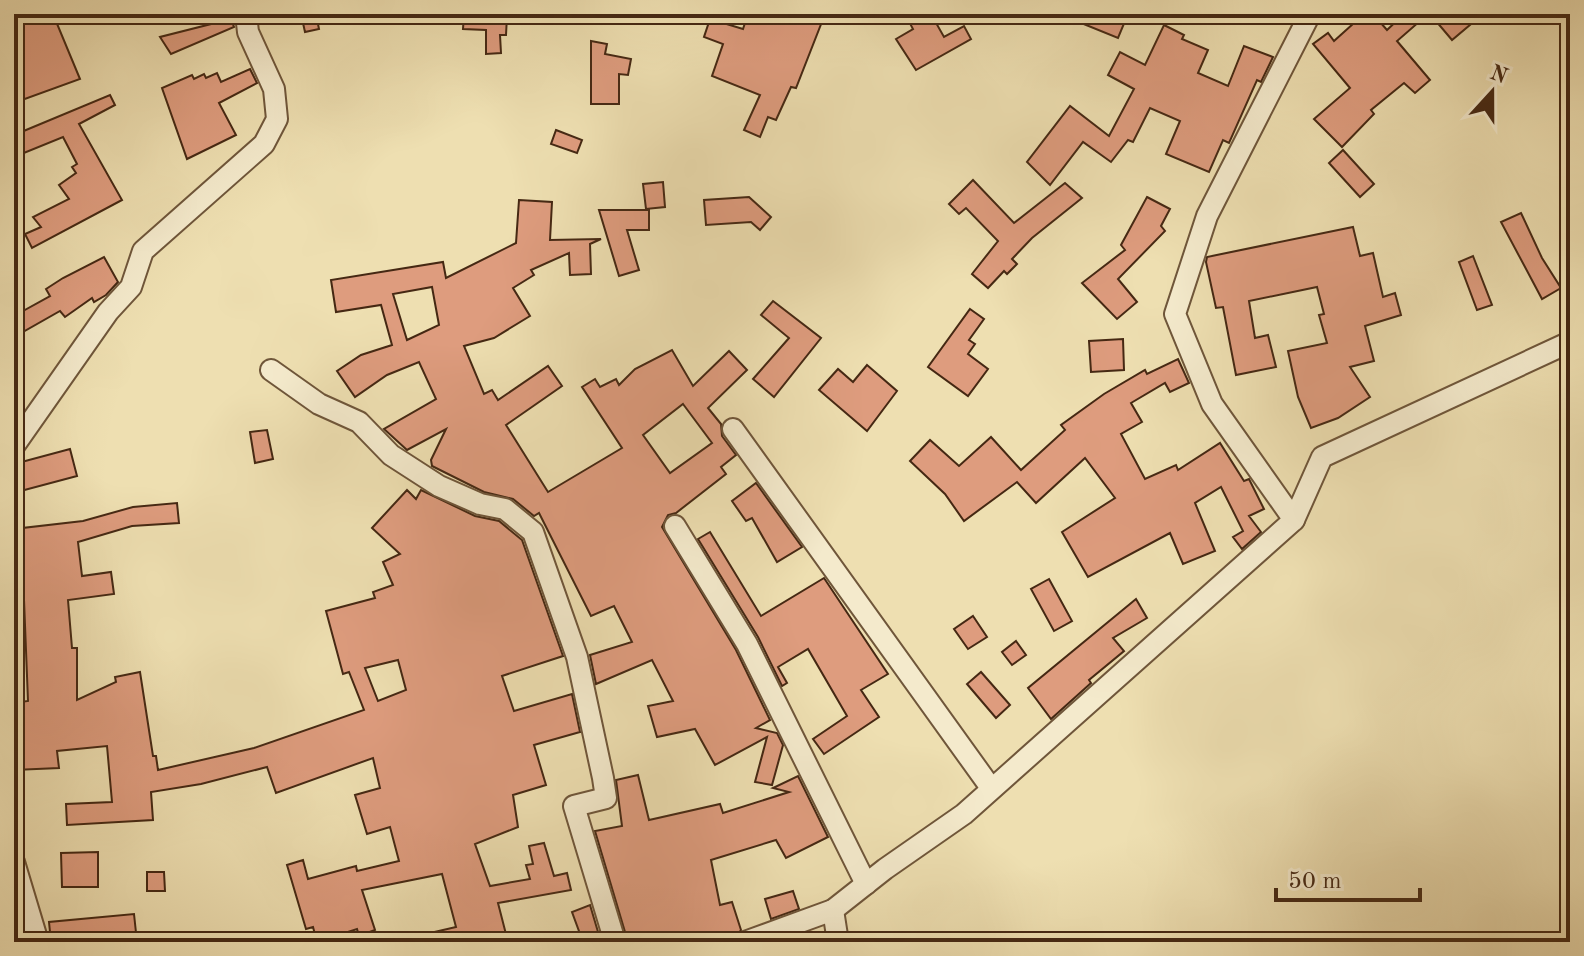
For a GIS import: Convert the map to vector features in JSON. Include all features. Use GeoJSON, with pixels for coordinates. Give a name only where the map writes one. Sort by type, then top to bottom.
{"type":"FeatureCollection","features":[{"type":"Feature","properties":{"kind":"street"},"geometry":{"type":"LineString","coordinates":[[14,446],[108,312],[131,287],[143,251],[264,144],[277,119],[274,89],[248,32],[246,14]]}},
{"type":"Feature","properties":{"kind":"street"},"geometry":{"type":"LineString","coordinates":[[1294,520],[1212,404],[1175,314],[1207,216],[1310,14]]}},
{"type":"Feature","properties":{"kind":"street"},"geometry":{"type":"LineString","coordinates":[[745,942],[833,910],[964,814],[1294,520],[1322,457],[1570,342]]}},
{"type":"Feature","properties":{"kind":"street"},"geometry":{"type":"LineString","coordinates":[[271,370],[319,404],[359,422],[391,455],[439,486],[480,504],[505,509],[533,532],[577,657],[603,778],[606,798],[574,806],[615,942]]}},
{"type":"Feature","properties":{"kind":"street"},"geometry":{"type":"LineString","coordinates":[[733,429],[991,788]]}},
{"type":"Feature","properties":{"kind":"street"},"geometry":{"type":"LineString","coordinates":[[675,526],[747,644],[866,884]]}},
{"type":"Feature","properties":{"kind":"street"},"geometry":{"type":"LineString","coordinates":[[14,862],[38,942]]}},
{"type":"Feature","properties":{"kind":"street"},"geometry":{"type":"LineString","coordinates":[[833,910],[838,942]]}},
{"type":"Feature","properties":{"kind":"building"},"geometry":{"type":"Polygon","coordinates":[[[14,14],[53,14],[80,79],[22,100],[17,88],[14,89],[14,14]]]}},
{"type":"Feature","properties":{"kind":"building"},"geometry":{"type":"Polygon","coordinates":[[[301,14],[316,14],[319,29],[305,32],[301,14]]]}},
{"type":"Feature","properties":{"kind":"building"},"geometry":{"type":"Polygon","coordinates":[[[464,14],[507,16],[506,35],[500,35],[501,53],[486,54],[486,30],[463,29],[464,14]]]}},
{"type":"Feature","properties":{"kind":"building"},"geometry":{"type":"Polygon","coordinates":[[[748,14],[825,14],[796,88],[791,87],[776,120],[768,117],[760,137],[744,130],[760,95],[712,76],[723,44],[704,37],[710,19],[743,29],[748,14]]]}},
{"type":"Feature","properties":{"kind":"building"},"geometry":{"type":"Polygon","coordinates":[[[905,14],[931,14],[944,37],[964,26],[971,39],[916,70],[896,39],[913,29],[905,14]]]}},
{"type":"Feature","properties":{"kind":"building"},"geometry":{"type":"Polygon","coordinates":[[[1059,14],[1128,14],[1118,38],[1059,14]]]}},
{"type":"Feature","properties":{"kind":"building"},"geometry":{"type":"Polygon","coordinates":[[[1364,14],[1373,14],[1387,30],[1404,14],[1428,14],[1397,41],[1430,80],[1415,93],[1404,83],[1371,110],[1374,114],[1342,147],[1314,119],[1350,88],[1313,44],[1328,33],[1334,41],[1364,14]]]}},
{"type":"Feature","properties":{"kind":"building"},"geometry":{"type":"Polygon","coordinates":[[[1430,14],[1483,14],[1452,40],[1430,14]]]}},
{"type":"Feature","properties":{"kind":"building"},"geometry":{"type":"Polygon","coordinates":[[[231,19],[234,27],[171,54],[160,37],[231,19]]]}},
{"type":"Feature","properties":{"kind":"building"},"geometry":{"type":"Polygon","coordinates":[[[1164,25],[1184,35],[1182,39],[1208,50],[1198,73],[1228,86],[1244,46],[1273,57],[1261,82],[1257,80],[1229,143],[1223,140],[1209,172],[1166,154],[1180,121],[1150,108],[1133,142],[1128,140],[1111,162],[1083,142],[1050,185],[1027,162],[1070,106],[1109,136],[1134,89],[1108,75],[1120,52],[1145,65],[1164,25]]]}},
{"type":"Feature","properties":{"kind":"building"},"geometry":{"type":"Polygon","coordinates":[[[591,41],[607,44],[605,54],[631,59],[628,75],[619,74],[619,104],[591,104],[591,41]]]}},
{"type":"Feature","properties":{"kind":"building"},"geometry":{"type":"Polygon","coordinates":[[[250,69],[257,83],[219,103],[236,135],[187,159],[162,88],[192,75],[194,79],[217,73],[221,82],[250,69]]]}},
{"type":"Feature","properties":{"kind":"building"},"geometry":{"type":"Polygon","coordinates":[[[110,95],[115,105],[79,124],[122,200],[32,248],[25,234],[41,227],[33,217],[69,199],[59,185],[76,173],[72,167],[77,164],[63,137],[14,157],[14,135],[110,95]]]}},
{"type":"Feature","properties":{"kind":"building"},"geometry":{"type":"Polygon","coordinates":[[[556,130],[582,140],[577,153],[551,144],[556,130]]]}},
{"type":"Feature","properties":{"kind":"building"},"geometry":{"type":"Polygon","coordinates":[[[1343,150],[1374,184],[1360,197],[1329,163],[1343,150]]]}},
{"type":"Feature","properties":{"kind":"building"},"geometry":{"type":"Polygon","coordinates":[[[973,180],[1014,223],[1065,183],[1082,198],[1032,238],[1012,259],[1017,264],[1007,274],[1004,271],[988,288],[972,274],[998,241],[966,208],[959,214],[949,204],[973,180]]]}},
{"type":"Feature","properties":{"kind":"building"},"geometry":{"type":"Polygon","coordinates":[[[663,182],[665,207],[646,209],[643,184],[663,182]]]}},
{"type":"Feature","properties":{"kind":"building"},"geometry":{"type":"Polygon","coordinates":[[[749,197],[771,217],[760,230],[751,222],[706,225],[704,200],[749,197]]]}},
{"type":"Feature","properties":{"kind":"building"},"geometry":{"type":"Polygon","coordinates":[[[1147,197],[1170,209],[1161,226],[1165,231],[1118,279],[1137,302],[1117,319],[1082,283],[1125,250],[1121,245],[1147,197]]]}},
{"type":"Feature","properties":{"kind":"building"},"geometry":{"type":"Polygon","coordinates":[[[519,200],[552,202],[550,240],[601,239],[590,244],[591,274],[570,275],[569,253],[531,270],[534,275],[513,288],[530,316],[494,338],[464,346],[484,394],[492,390],[498,400],[548,366],[562,386],[506,425],[548,492],[622,448],[582,387],[595,379],[600,387],[616,379],[619,385],[635,369],[672,350],[693,386],[729,351],[747,370],[708,408],[721,424],[722,436],[736,455],[721,467],[726,474],[676,513],[668,515],[662,527],[736,650],[770,720],[756,728],[777,733],[783,745],[772,785],[755,782],[767,737],[715,765],[695,729],[657,737],[648,706],[673,701],[652,660],[596,684],[590,655],[632,642],[614,606],[591,616],[539,513],[534,516],[513,499],[484,492],[432,466],[431,460],[446,429],[407,450],[384,429],[436,399],[419,362],[387,375],[355,397],[337,371],[361,355],[392,345],[381,305],[336,312],[331,280],[443,262],[446,278],[516,243],[519,200]],[[432,287],[393,294],[407,340],[439,325],[432,287]],[[683,404],[643,435],[670,473],[712,443],[683,404]]]}},
{"type":"Feature","properties":{"kind":"building"},"geometry":{"type":"Polygon","coordinates":[[[599,210],[649,210],[649,230],[627,230],[639,270],[619,276],[599,210]]]}},
{"type":"Feature","properties":{"kind":"building"},"geometry":{"type":"Polygon","coordinates":[[[1521,213],[1542,258],[1561,288],[1542,299],[1501,222],[1521,213]]]}},
{"type":"Feature","properties":{"kind":"building"},"geometry":{"type":"Polygon","coordinates":[[[1353,227],[1360,256],[1373,253],[1383,297],[1395,293],[1401,315],[1365,326],[1374,361],[1350,367],[1370,397],[1338,418],[1311,428],[1298,397],[1288,351],[1327,343],[1319,315],[1324,314],[1317,287],[1249,301],[1255,338],[1268,335],[1276,367],[1236,375],[1223,307],[1216,308],[1207,257],[1353,227]]]}},
{"type":"Feature","properties":{"kind":"building"},"geometry":{"type":"Polygon","coordinates":[[[1473,256],[1492,305],[1477,310],[1459,262],[1473,256]]]}},
{"type":"Feature","properties":{"kind":"building"},"geometry":{"type":"Polygon","coordinates":[[[104,257],[118,282],[106,295],[94,302],[92,298],[65,317],[60,311],[14,337],[14,316],[50,296],[46,289],[104,257]]]}},
{"type":"Feature","properties":{"kind":"building"},"geometry":{"type":"Polygon","coordinates":[[[773,301],[821,338],[774,397],[753,379],[789,338],[761,315],[773,301]]]}},
{"type":"Feature","properties":{"kind":"building"},"geometry":{"type":"Polygon","coordinates":[[[970,309],[984,319],[969,340],[975,344],[968,354],[988,369],[968,396],[928,367],[970,309]]]}},
{"type":"Feature","properties":{"kind":"building"},"geometry":{"type":"Polygon","coordinates":[[[1123,339],[1124,370],[1091,372],[1089,341],[1123,339]]]}},
{"type":"Feature","properties":{"kind":"building"},"geometry":{"type":"Polygon","coordinates":[[[1178,359],[1189,383],[1170,392],[1165,383],[1131,403],[1142,422],[1121,434],[1145,479],[1176,465],[1178,470],[1220,443],[1244,481],[1249,479],[1264,509],[1249,516],[1261,532],[1242,549],[1233,537],[1243,531],[1221,487],[1195,503],[1215,551],[1183,564],[1170,533],[1088,577],[1062,532],[1115,498],[1085,458],[1036,503],[1017,482],[964,521],[945,494],[910,461],[930,440],[959,466],[991,437],[1021,470],[1065,430],[1061,425],[1104,394],[1145,370],[1147,374],[1178,359]]]}},
{"type":"Feature","properties":{"kind":"building"},"geometry":{"type":"Polygon","coordinates":[[[867,365],[897,391],[867,431],[819,390],[838,369],[853,382],[867,365]]]}},
{"type":"Feature","properties":{"kind":"building"},"geometry":{"type":"Polygon","coordinates":[[[267,430],[273,459],[255,463],[250,432],[267,430]]]}},
{"type":"Feature","properties":{"kind":"building"},"geometry":{"type":"Polygon","coordinates":[[[70,449],[77,476],[17,492],[14,464],[70,449]]]}},
{"type":"Feature","properties":{"kind":"building"},"geometry":{"type":"Polygon","coordinates":[[[756,483],[802,547],[777,562],[752,518],[746,521],[732,501],[756,483]]]}},
{"type":"Feature","properties":{"kind":"building"},"geometry":{"type":"Polygon","coordinates":[[[407,490],[416,499],[421,490],[475,516],[499,521],[522,540],[563,656],[502,676],[514,711],[572,694],[580,732],[534,745],[546,785],[513,795],[518,827],[475,844],[490,886],[530,879],[526,865],[533,864],[529,846],[544,843],[554,876],[567,873],[571,890],[498,903],[508,942],[418,942],[417,936],[456,927],[442,874],[362,890],[375,930],[359,936],[357,929],[317,942],[313,927],[306,929],[287,865],[303,860],[308,879],[356,866],[357,871],[399,861],[390,827],[367,834],[355,795],[380,788],[373,758],[276,793],[267,767],[201,784],[151,792],[153,820],[67,825],[66,804],[112,802],[107,746],[57,751],[59,768],[14,770],[14,703],[28,701],[24,600],[21,600],[14,529],[83,521],[133,507],[177,503],[179,523],[132,526],[78,542],[82,576],[111,572],[114,594],[68,600],[72,648],[77,648],[77,700],[116,682],[115,677],[140,672],[158,770],[254,748],[364,710],[349,672],[343,674],[326,611],[375,598],[373,592],[393,585],[383,562],[400,554],[372,528],[407,490]],[[398,660],[365,668],[378,701],[406,690],[398,660]]]}},
{"type":"Feature","properties":{"kind":"building"},"geometry":{"type":"Polygon","coordinates":[[[710,532],[761,616],[824,578],[888,674],[861,690],[879,717],[824,754],[813,739],[847,716],[808,649],[778,667],[787,683],[782,686],[758,637],[698,539],[710,532]]]}},
{"type":"Feature","properties":{"kind":"building"},"geometry":{"type":"Polygon","coordinates":[[[1049,579],[1072,621],[1054,631],[1031,589],[1049,579]]]}},
{"type":"Feature","properties":{"kind":"building"},"geometry":{"type":"Polygon","coordinates":[[[1136,599],[1147,618],[1113,638],[1124,651],[1089,680],[1091,683],[1051,719],[1028,688],[1136,599]]]}},
{"type":"Feature","properties":{"kind":"building"},"geometry":{"type":"Polygon","coordinates":[[[973,616],[987,637],[968,649],[954,629],[973,616]]]}},
{"type":"Feature","properties":{"kind":"building"},"geometry":{"type":"Polygon","coordinates":[[[1016,641],[1026,655],[1012,665],[1002,652],[1016,641]]]}},
{"type":"Feature","properties":{"kind":"building"},"geometry":{"type":"Polygon","coordinates":[[[981,672],[1010,705],[996,718],[967,684],[981,672]]]}},
{"type":"Feature","properties":{"kind":"building"},"geometry":{"type":"Polygon","coordinates":[[[638,775],[649,820],[720,804],[723,813],[789,792],[773,788],[798,776],[828,837],[786,858],[776,840],[711,860],[720,905],[732,902],[741,930],[732,942],[628,942],[595,831],[622,826],[616,780],[638,775]]]}},
{"type":"Feature","properties":{"kind":"building"},"geometry":{"type":"Polygon","coordinates":[[[98,852],[98,887],[62,887],[61,853],[98,852]]]}},
{"type":"Feature","properties":{"kind":"building"},"geometry":{"type":"Polygon","coordinates":[[[147,872],[164,872],[165,891],[147,891],[147,872]]]}},
{"type":"Feature","properties":{"kind":"building"},"geometry":{"type":"Polygon","coordinates":[[[793,891],[799,909],[771,919],[765,899],[793,891]]]}},
{"type":"Feature","properties":{"kind":"building"},"geometry":{"type":"Polygon","coordinates":[[[590,905],[601,942],[583,942],[572,912],[590,905]]]}},
{"type":"Feature","properties":{"kind":"building"},"geometry":{"type":"Polygon","coordinates":[[[134,914],[137,942],[51,942],[49,922],[134,914]]]}}]}
